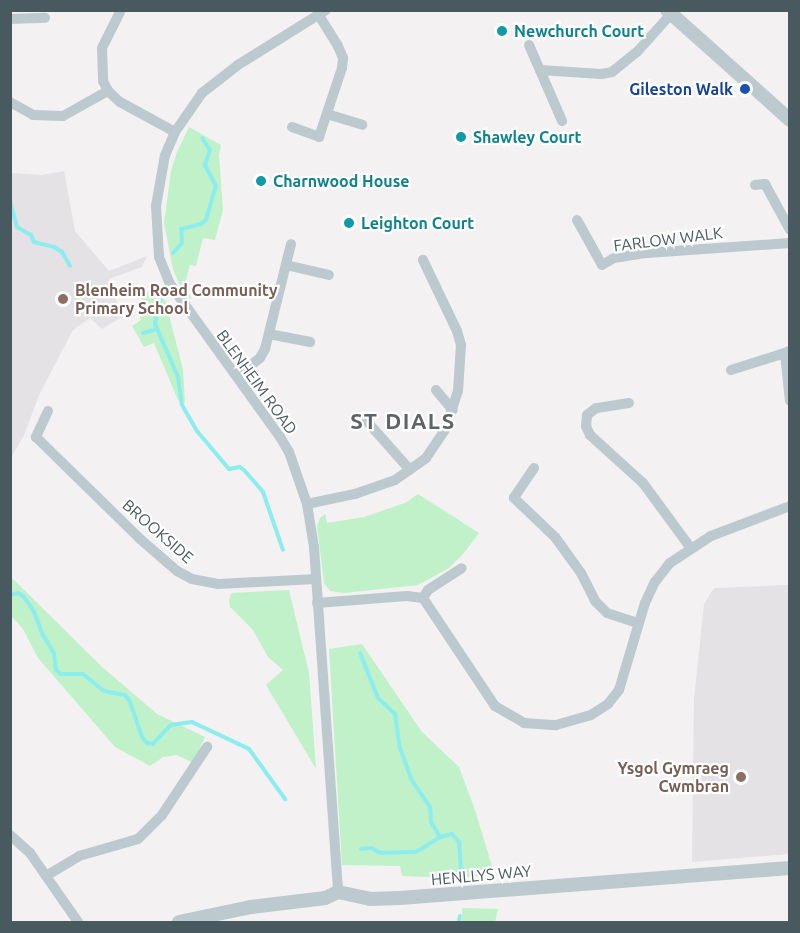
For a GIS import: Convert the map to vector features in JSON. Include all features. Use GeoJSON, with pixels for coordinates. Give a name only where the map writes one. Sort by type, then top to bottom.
{"type":"FeatureCollection","features":[{"type":"Feature","properties":{"kind":"street"},"geometry":{"type":"LineString","coordinates":[[122,10],[102,48],[102,72],[108,91],[137,112],[175,132]]}},
{"type":"Feature","properties":{"kind":"street"},"geometry":{"type":"LineString","coordinates":[[540,70],[601,74],[612,72],[637,52],[669,12],[789,120]]}},
{"type":"Feature","properties":{"kind":"street"},"geometry":{"type":"LineString","coordinates":[[292,127],[319,137],[342,68],[343,58],[322,13]]}},
{"type":"Feature","properties":{"kind":"street","name":"BLENHEIM ROAD"},"geometry":{"type":"LineString","coordinates":[[322,13],[202,93],[175,132],[165,154],[156,206],[159,257],[170,284],[186,310],[237,376],[289,452],[307,504],[316,579],[338,892]]}},
{"type":"Feature","properties":{"kind":"street"},"geometry":{"type":"LineString","coordinates":[[10,19],[33,14],[45,18]]}},
{"type":"Feature","properties":{"kind":"street"},"geometry":{"type":"LineString","coordinates":[[529,45],[562,121]]}},
{"type":"Feature","properties":{"kind":"street"},"geometry":{"type":"LineString","coordinates":[[10,102],[33,115],[63,116],[108,91]]}},
{"type":"Feature","properties":{"kind":"street"},"geometry":{"type":"LineString","coordinates":[[327,114],[362,125]]}},
{"type":"Feature","properties":{"kind":"street"},"geometry":{"type":"LineString","coordinates":[[755,185],[765,184],[789,230]]}},
{"type":"Feature","properties":{"kind":"street","name":"FARLOW WALK"},"geometry":{"type":"LineString","coordinates":[[577,220],[602,265],[614,258],[647,253],[789,243]]}},
{"type":"Feature","properties":{"kind":"street"},"geometry":{"type":"LineString","coordinates":[[237,376],[260,358],[270,334],[291,244]]}},
{"type":"Feature","properties":{"kind":"street"},"geometry":{"type":"LineString","coordinates":[[307,504],[377,488],[410,470],[437,444],[453,410],[458,391],[460,345],[457,331],[423,260]]}},
{"type":"Feature","properties":{"kind":"street"},"geometry":{"type":"LineString","coordinates":[[286,265],[329,275]]}},
{"type":"Feature","properties":{"kind":"street"},"geometry":{"type":"LineString","coordinates":[[270,334],[310,342]]}},
{"type":"Feature","properties":{"kind":"street"},"geometry":{"type":"LineString","coordinates":[[731,370],[787,352],[789,401]]}},
{"type":"Feature","properties":{"kind":"street"},"geometry":{"type":"LineString","coordinates":[[436,390],[453,410]]}},
{"type":"Feature","properties":{"kind":"street"},"geometry":{"type":"LineString","coordinates":[[629,403],[596,408],[586,415],[586,426],[590,435],[643,483],[690,547]]}},
{"type":"Feature","properties":{"kind":"street","name":"BROOKSIDE"},"geometry":{"type":"LineString","coordinates":[[48,411],[36,437],[143,542],[177,571],[192,579],[218,584],[316,579]]}},
{"type":"Feature","properties":{"kind":"street"},"geometry":{"type":"LineString","coordinates":[[364,418],[410,470]]}},
{"type":"Feature","properties":{"kind":"street"},"geometry":{"type":"LineString","coordinates":[[534,468],[514,498],[555,537],[581,573],[595,601],[607,613],[638,623]]}},
{"type":"Feature","properties":{"kind":"street"},"geometry":{"type":"LineString","coordinates":[[317,603],[407,596],[423,598],[495,706],[524,723],[540,725],[574,721],[591,715],[608,704],[619,690],[627,671],[638,623],[655,582],[670,563],[690,547],[711,536],[789,506]]}},
{"type":"Feature","properties":{"kind":"street"},"geometry":{"type":"LineString","coordinates":[[423,598],[428,590],[462,568]]}},
{"type":"Feature","properties":{"kind":"street"},"geometry":{"type":"LineString","coordinates":[[46,876],[79,856],[138,839],[162,815],[207,747]]}},
{"type":"Feature","properties":{"kind":"street"},"geometry":{"type":"LineString","coordinates":[[10,836],[30,853],[78,922]]}},
{"type":"Feature","properties":{"kind":"street","name":"HENLLYS WAY"},"geometry":{"type":"LineString","coordinates":[[188,921],[251,907],[325,898],[338,892],[370,899],[400,898],[789,868]]}},
{"type":"Feature","properties":{"kind":"shaded area","name":"Blenheim Road Community Primary School"},"geometry":{"type":"Polygon","coordinates":[[[64,171],[75,231],[109,271],[147,256],[142,267],[109,279],[122,317],[102,329],[90,318],[73,330],[40,393],[24,435],[11,458],[11,173],[42,175],[64,171]]]}},
{"type":"Feature","properties":{"kind":"shaded area","name":"Ysgol Gymraeg Cwmbran"},"geometry":{"type":"Polygon","coordinates":[[[789,585],[789,854],[692,862],[694,699],[704,604],[714,588],[789,585]]]}},
{"type":"Feature","properties":{"kind":"green space"},"geometry":{"type":"Polygon","coordinates":[[[189,127],[221,145],[219,155],[223,210],[215,240],[203,238],[196,266],[190,265],[185,284],[191,298],[186,300],[173,269],[164,223],[171,171],[189,127]]]}},
{"type":"Feature","properties":{"kind":"green space"},"geometry":{"type":"Polygon","coordinates":[[[157,292],[165,300],[183,369],[185,403],[178,400],[154,343],[144,347],[132,326],[141,320],[138,304],[146,293],[157,292]]]}},
{"type":"Feature","properties":{"kind":"green space"},"geometry":{"type":"Polygon","coordinates":[[[418,494],[479,533],[464,553],[449,568],[418,585],[344,593],[330,591],[324,583],[317,526],[320,518],[325,514],[327,523],[364,517],[405,503],[418,494]]]}},
{"type":"Feature","properties":{"kind":"green space"},"geometry":{"type":"Polygon","coordinates":[[[10,576],[101,666],[157,714],[205,737],[193,763],[177,755],[163,757],[150,766],[115,747],[38,658],[23,629],[11,616],[10,576]]]}},
{"type":"Feature","properties":{"kind":"green space"},"geometry":{"type":"Polygon","coordinates":[[[289,590],[309,673],[316,769],[266,685],[283,670],[268,657],[253,630],[230,607],[229,601],[231,593],[289,590]]]}},
{"type":"Feature","properties":{"kind":"green space"},"geometry":{"type":"Polygon","coordinates":[[[362,644],[422,732],[459,767],[495,876],[449,878],[402,876],[400,866],[342,865],[329,649],[362,644]]]}},
{"type":"Feature","properties":{"kind":"green space"},"geometry":{"type":"Polygon","coordinates":[[[462,908],[498,909],[495,922],[462,922],[462,908]]]}},
{"type":"Feature","properties":{"kind":"waterway"},"geometry":{"type":"LineString","coordinates":[[173,253],[182,243],[181,229],[201,224],[206,220],[216,186],[205,165],[210,150],[202,138]]}},
{"type":"Feature","properties":{"kind":"waterway"},"geometry":{"type":"LineString","coordinates":[[10,201],[17,227],[31,235],[34,242],[54,247],[62,252],[70,266]]}},
{"type":"Feature","properties":{"kind":"waterway"},"geometry":{"type":"LineString","coordinates":[[160,300],[155,324],[178,377],[182,405],[197,431],[229,469],[240,467],[263,492],[283,550]]}},
{"type":"Feature","properties":{"kind":"waterway"},"geometry":{"type":"LineString","coordinates":[[143,333],[157,329]]}},
{"type":"Feature","properties":{"kind":"waterway"},"geometry":{"type":"LineString","coordinates":[[10,595],[18,593],[24,597],[34,612],[43,635],[54,653],[56,670],[61,674],[83,674],[104,691],[125,695],[130,702],[142,737],[147,743],[153,744],[171,725],[192,722],[249,749],[285,799]]}},
{"type":"Feature","properties":{"kind":"waterway"},"geometry":{"type":"LineString","coordinates":[[360,653],[378,698],[395,714],[400,748],[411,779],[430,807],[431,822],[440,837]]}},
{"type":"Feature","properties":{"kind":"waterway"},"geometry":{"type":"LineString","coordinates":[[361,849],[371,848],[381,853],[416,852],[440,837],[452,834],[459,842],[461,871]]}},
{"type":"Feature","properties":{"kind":"waterway"},"geometry":{"type":"LineString","coordinates":[[459,922],[460,916]]}},
{"type":"Feature","properties":{"kind":"place","name":"Newchurch Court"},"geometry":{"type":"Point","coordinates":[502,31]}},
{"type":"Feature","properties":{"kind":"place","name":"Gileston Walk"},"geometry":{"type":"Point","coordinates":[745,89]}},
{"type":"Feature","properties":{"kind":"place","name":"Shawley Court"},"geometry":{"type":"Point","coordinates":[461,137]}},
{"type":"Feature","properties":{"kind":"place","name":"Charnwood House"},"geometry":{"type":"Point","coordinates":[261,181]}},
{"type":"Feature","properties":{"kind":"place","name":"Leighton Court"},"geometry":{"type":"Point","coordinates":[349,223]}},
{"type":"Feature","properties":{"kind":"place","name":"Blenheim Road Community Primary School"},"geometry":{"type":"Point","coordinates":[63,299]}},
{"type":"Feature","properties":{"kind":"place","name":"Ysgol Gymraeg Cwmbran"},"geometry":{"type":"Point","coordinates":[741,777]}},
{"type":"Feature","properties":{"kind":"district","name":"ST DIALS"},"geometry":{"type":"Point","coordinates":[403,421]}}]}
